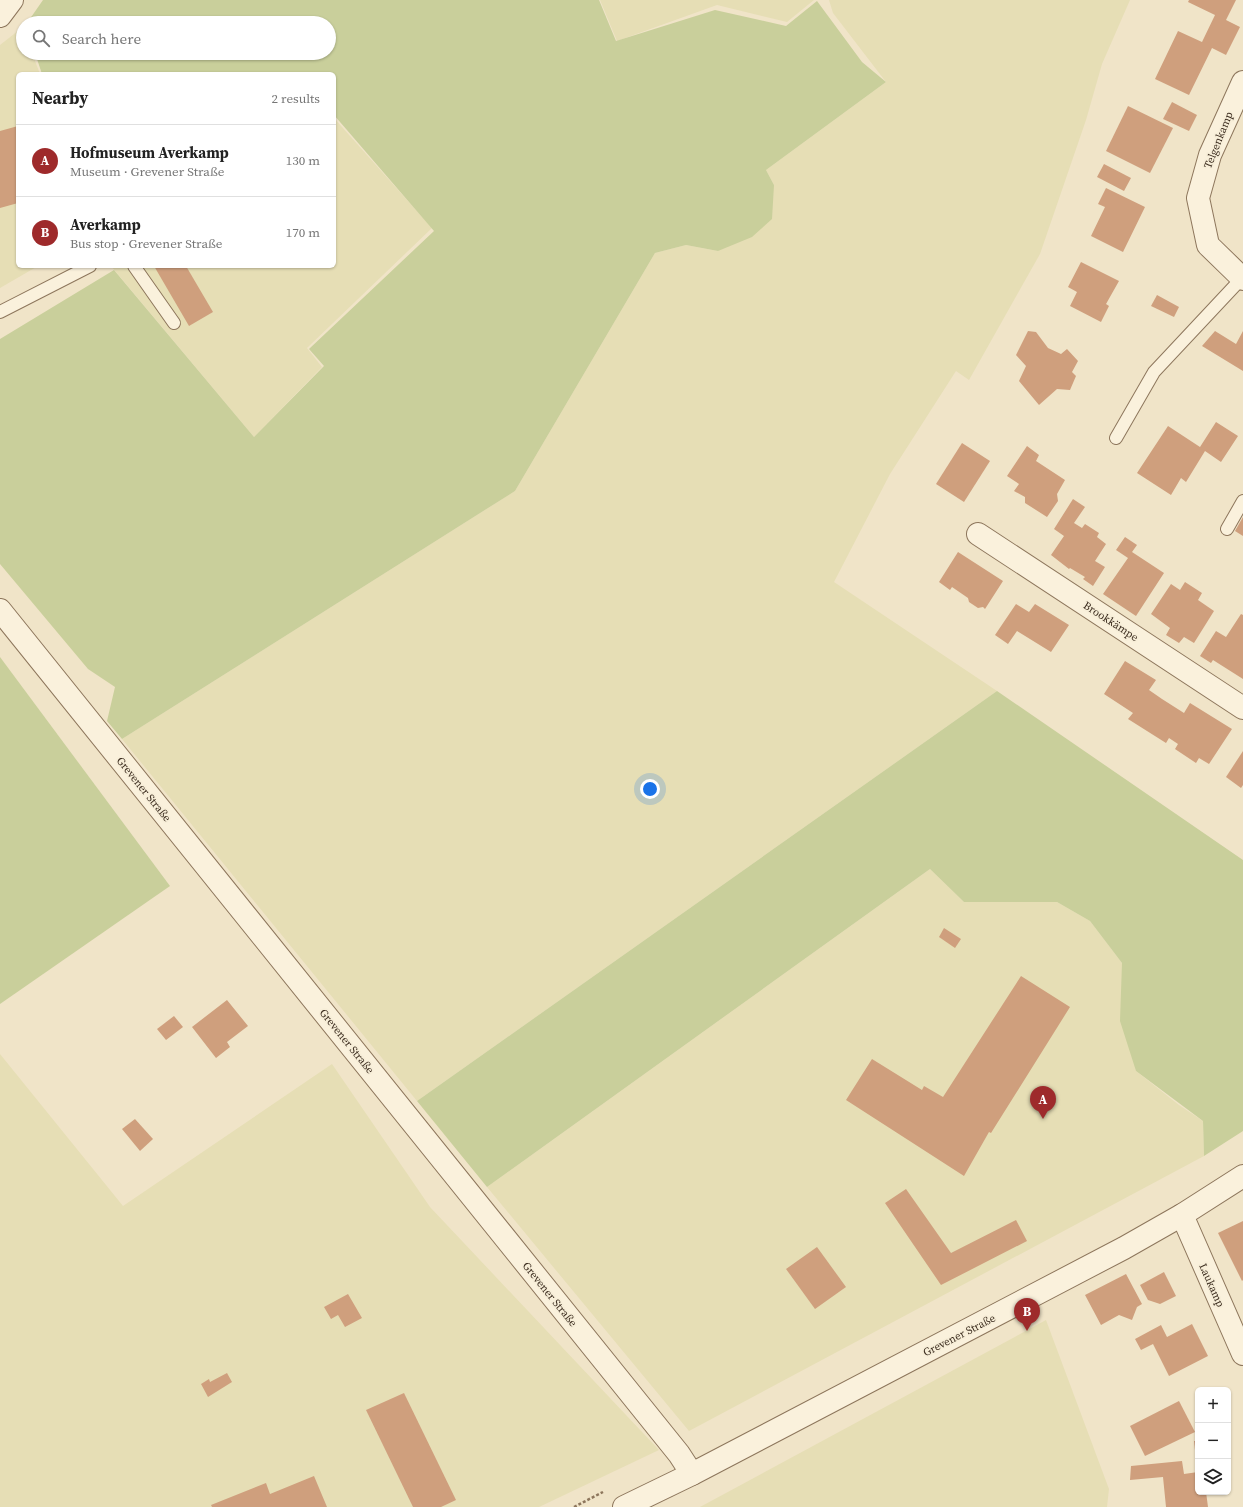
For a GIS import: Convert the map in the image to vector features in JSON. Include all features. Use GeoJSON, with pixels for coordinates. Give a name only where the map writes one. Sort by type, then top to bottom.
{"type":"FeatureCollection","features":[{"type":"Feature","properties":{"kind":"street"},"geometry":{"type":"LineString","coordinates":[[0,16],[12,0]]}},
{"type":"Feature","properties":{"kind":"street","name":"Telgenkamp"},"geometry":{"type":"LineString","coordinates":[[1242,279],[1208,245],[1198,198],[1210,155],[1243,82]]}},
{"type":"Feature","properties":{"kind":"street","name":"Brookkämpe"},"geometry":{"type":"LineString","coordinates":[[978,534],[1243,708]]}},
{"type":"Feature","properties":{"kind":"street","name":"Grevener Straße"},"geometry":{"type":"LineString","coordinates":[[0,610],[674,1448],[692,1474]]}},
{"type":"Feature","properties":{"kind":"street","name":"Grevener Straße"},"geometry":{"type":"LineString","coordinates":[[624,1507],[692,1474],[1009,1309],[1182,1215],[1243,1176]]}},
{"type":"Feature","properties":{"kind":"street","name":"Laukamp"},"geometry":{"type":"LineString","coordinates":[[1182,1215],[1243,1354]]}},
{"type":"Feature","properties":{"kind":"lane"},"geometry":{"type":"LineString","coordinates":[[0,312],[86,268]]}},
{"type":"Feature","properties":{"kind":"lane"},"geometry":{"type":"LineString","coordinates":[[135,268],[174,323]]}},
{"type":"Feature","properties":{"kind":"lane"},"geometry":{"type":"LineString","coordinates":[[1116,438],[1154,372],[1242,279]]}},
{"type":"Feature","properties":{"kind":"lane"},"geometry":{"type":"LineString","coordinates":[[1227,529],[1243,501]]}},
{"type":"Feature","properties":{"kind":"shaded area"},"geometry":{"type":"Polygon","coordinates":[[[600,0],[814,0],[787,22],[717,5],[617,41],[600,0]]]}},
{"type":"Feature","properties":{"kind":"shaded area"},"geometry":{"type":"Polygon","coordinates":[[[829,0],[1130,0],[1102,64],[1086,120],[1040,254],[969,380],[956,371],[890,474],[834,582],[997,691],[417,1101],[122,739],[515,491],[655,253],[686,245],[718,251],[774,185],[766,170],[886,82],[833,13],[829,0]]]}},
{"type":"Feature","properties":{"kind":"shaded area"},"geometry":{"type":"Polygon","coordinates":[[[16,32],[16,60],[35,60],[39,72],[16,72],[16,268],[35,268],[0,288],[0,45],[16,32]]]}},
{"type":"Feature","properties":{"kind":"shaded area"},"geometry":{"type":"Polygon","coordinates":[[[336,120],[432,228],[307,348],[322,367],[254,437],[113,268],[336,268],[336,120]]]}},
{"type":"Feature","properties":{"kind":"shaded area"},"geometry":{"type":"Polygon","coordinates":[[[930,869],[964,902],[1057,902],[1090,921],[1122,963],[1122,981],[1136,1071],[1179,1105],[1203,1121],[1204,1156],[689,1431],[487,1187],[930,869]]]}},
{"type":"Feature","properties":{"kind":"shaded area"},"geometry":{"type":"Polygon","coordinates":[[[0,1054],[123,1206],[332,1064],[430,1207],[659,1450],[539,1507],[0,1507],[0,1054]]]}},
{"type":"Feature","properties":{"kind":"shaded area"},"geometry":{"type":"Polygon","coordinates":[[[1046,1320],[1109,1489],[1107,1507],[700,1507],[1046,1320]]]}},
{"type":"Feature","properties":{"kind":"green space"},"geometry":{"type":"Polygon","coordinates":[[[43,0],[599,0],[616,41],[715,10],[786,26],[817,1],[862,62],[886,82],[766,170],[774,185],[772,219],[752,237],[718,251],[686,245],[655,253],[515,491],[122,739],[107,721],[115,687],[88,669],[0,564],[0,339],[114,270],[254,437],[324,366],[309,349],[434,231],[336,117],[336,72],[41,72],[37,60],[336,60],[336,16],[32,16],[43,0]]]}},
{"type":"Feature","properties":{"kind":"green space"},"geometry":{"type":"Polygon","coordinates":[[[0,657],[170,886],[0,1004],[0,657]]]}},
{"type":"Feature","properties":{"kind":"green space"},"geometry":{"type":"Polygon","coordinates":[[[997,691],[1243,860],[1243,1131],[1204,1156],[1203,1121],[1136,1071],[1120,1021],[1122,963],[1090,921],[1057,902],[964,902],[930,869],[487,1187],[417,1101],[997,691]]]}},
{"type":"Feature","properties":{"kind":"building"},"geometry":{"type":"Polygon","coordinates":[[[1189,0],[1236,0],[1226,20],[1240,27],[1226,55],[1212,48],[1189,95],[1155,79],[1178,31],[1202,42],[1215,15],[1188,2],[1189,0]]]}},
{"type":"Feature","properties":{"kind":"building"},"geometry":{"type":"Polygon","coordinates":[[[1172,102],[1197,115],[1189,131],[1163,119],[1172,102]]]}},
{"type":"Feature","properties":{"kind":"building"},"geometry":{"type":"Polygon","coordinates":[[[1128,106],[1173,128],[1150,173],[1106,151],[1128,106]]]}},
{"type":"Feature","properties":{"kind":"building"},"geometry":{"type":"Polygon","coordinates":[[[16,127],[16,204],[0,208],[0,131],[16,127]]]}},
{"type":"Feature","properties":{"kind":"building"},"geometry":{"type":"Polygon","coordinates":[[[1104,164],[1131,178],[1124,191],[1097,177],[1104,164]]]}},
{"type":"Feature","properties":{"kind":"building"},"geometry":{"type":"Polygon","coordinates":[[[1106,188],[1145,207],[1123,252],[1091,236],[1105,207],[1098,204],[1106,188]]]}},
{"type":"Feature","properties":{"kind":"building"},"geometry":{"type":"Polygon","coordinates":[[[1081,262],[1119,281],[1106,304],[1109,306],[1101,322],[1070,306],[1077,292],[1068,287],[1081,262]]]}},
{"type":"Feature","properties":{"kind":"building"},"geometry":{"type":"Polygon","coordinates":[[[155,268],[187,268],[213,312],[189,326],[155,268]]]}},
{"type":"Feature","properties":{"kind":"building"},"geometry":{"type":"Polygon","coordinates":[[[1157,295],[1179,307],[1174,317],[1151,306],[1157,295]]]}},
{"type":"Feature","properties":{"kind":"building"},"geometry":{"type":"Polygon","coordinates":[[[1028,331],[1036,332],[1048,348],[1061,354],[1067,349],[1078,361],[1072,372],[1076,376],[1070,390],[1057,389],[1039,405],[1019,381],[1026,366],[1016,355],[1028,331]]]}},
{"type":"Feature","properties":{"kind":"building"},"geometry":{"type":"Polygon","coordinates":[[[1215,331],[1236,344],[1243,331],[1243,371],[1202,346],[1215,331]]]}},
{"type":"Feature","properties":{"kind":"building"},"geometry":{"type":"Polygon","coordinates":[[[1216,422],[1238,436],[1221,462],[1205,451],[1186,482],[1181,478],[1171,495],[1137,473],[1168,426],[1200,447],[1216,422]]]}},
{"type":"Feature","properties":{"kind":"building"},"geometry":{"type":"Polygon","coordinates":[[[962,443],[990,461],[964,502],[936,484],[962,443]]]}},
{"type":"Feature","properties":{"kind":"building"},"geometry":{"type":"Polygon","coordinates":[[[1027,446],[1039,455],[1036,461],[1065,480],[1057,494],[1058,501],[1047,517],[1025,503],[1025,497],[1014,491],[1019,484],[1007,476],[1027,446]]]}},
{"type":"Feature","properties":{"kind":"building"},"geometry":{"type":"Polygon","coordinates":[[[1073,499],[1085,507],[1074,523],[1082,528],[1085,524],[1099,533],[1097,537],[1106,544],[1095,561],[1105,567],[1093,586],[1083,579],[1085,577],[1070,568],[1069,569],[1051,555],[1064,536],[1054,529],[1073,499]]]}},
{"type":"Feature","properties":{"kind":"building"},"geometry":{"type":"Polygon","coordinates":[[[1243,517],[1243,536],[1235,531],[1243,517]]]}},
{"type":"Feature","properties":{"kind":"building"},"geometry":{"type":"Polygon","coordinates":[[[1125,537],[1137,545],[1132,552],[1164,573],[1136,616],[1103,594],[1128,558],[1116,550],[1125,537]]]}},
{"type":"Feature","properties":{"kind":"building"},"geometry":{"type":"Polygon","coordinates":[[[958,552],[1003,581],[985,609],[983,607],[978,608],[969,602],[968,598],[952,587],[950,590],[939,582],[958,552]]]}},
{"type":"Feature","properties":{"kind":"building"},"geometry":{"type":"Polygon","coordinates":[[[1185,582],[1202,593],[1198,600],[1214,611],[1194,643],[1184,637],[1179,643],[1166,635],[1170,628],[1151,614],[1171,584],[1180,590],[1185,582]]]}},
{"type":"Feature","properties":{"kind":"building"},"geometry":{"type":"Polygon","coordinates":[[[1016,604],[1029,612],[1035,604],[1069,625],[1051,652],[1017,631],[1008,644],[995,635],[1016,604]]]}},
{"type":"Feature","properties":{"kind":"building"},"geometry":{"type":"Polygon","coordinates":[[[1241,614],[1243,615],[1243,679],[1213,660],[1211,663],[1200,656],[1216,631],[1226,637],[1241,614]]]}},
{"type":"Feature","properties":{"kind":"building"},"geometry":{"type":"Polygon","coordinates":[[[1125,661],[1156,680],[1149,690],[1184,713],[1190,703],[1232,729],[1209,764],[1199,758],[1196,763],[1175,749],[1178,744],[1169,738],[1166,743],[1128,719],[1133,713],[1104,694],[1125,661]]]}},
{"type":"Feature","properties":{"kind":"building"},"geometry":{"type":"Polygon","coordinates":[[[1243,751],[1243,785],[1241,788],[1226,777],[1243,751]]]}},
{"type":"Feature","properties":{"kind":"building"},"geometry":{"type":"Polygon","coordinates":[[[944,928],[961,939],[955,948],[939,937],[944,928]]]}},
{"type":"Feature","properties":{"kind":"building"},"geometry":{"type":"Polygon","coordinates":[[[1021,976],[1070,1007],[991,1133],[989,1132],[964,1176],[846,1100],[872,1059],[922,1090],[924,1086],[943,1097],[1021,976]]]}},
{"type":"Feature","properties":{"kind":"building"},"geometry":{"type":"Polygon","coordinates":[[[227,1000],[248,1026],[227,1042],[230,1047],[216,1058],[192,1027],[227,1000]]]}},
{"type":"Feature","properties":{"kind":"building"},"geometry":{"type":"Polygon","coordinates":[[[174,1016],[183,1027],[166,1040],[157,1029],[174,1016]]]}},
{"type":"Feature","properties":{"kind":"building"},"geometry":{"type":"Polygon","coordinates":[[[135,1119],[153,1139],[140,1151],[122,1129],[135,1119]]]}},
{"type":"Feature","properties":{"kind":"building"},"geometry":{"type":"Polygon","coordinates":[[[906,1189],[951,1253],[1016,1220],[1027,1241],[941,1285],[885,1203],[906,1189]]]}},
{"type":"Feature","properties":{"kind":"building"},"geometry":{"type":"Polygon","coordinates":[[[1243,1221],[1243,1280],[1242,1281],[1218,1233],[1243,1221]]]}},
{"type":"Feature","properties":{"kind":"building"},"geometry":{"type":"Polygon","coordinates":[[[817,1247],[846,1287],[815,1309],[786,1269],[817,1247]]]}},
{"type":"Feature","properties":{"kind":"building"},"geometry":{"type":"Polygon","coordinates":[[[1164,1272],[1176,1296],[1160,1304],[1148,1300],[1140,1285],[1164,1272]]]}},
{"type":"Feature","properties":{"kind":"building"},"geometry":{"type":"Polygon","coordinates":[[[1126,1274],[1142,1304],[1137,1307],[1132,1320],[1119,1315],[1101,1325],[1085,1295],[1126,1274]]]}},
{"type":"Feature","properties":{"kind":"building"},"geometry":{"type":"Polygon","coordinates":[[[348,1294],[362,1318],[345,1327],[338,1315],[331,1319],[324,1307],[348,1294]]]}},
{"type":"Feature","properties":{"kind":"building"},"geometry":{"type":"Polygon","coordinates":[[[1192,1324],[1208,1356],[1169,1376],[1153,1344],[1141,1350],[1135,1339],[1161,1325],[1167,1337],[1192,1324]]]}},
{"type":"Feature","properties":{"kind":"building"},"geometry":{"type":"Polygon","coordinates":[[[227,1373],[232,1382],[208,1397],[201,1384],[209,1379],[210,1382],[227,1373]]]}},
{"type":"Feature","properties":{"kind":"building"},"geometry":{"type":"Polygon","coordinates":[[[404,1393],[456,1500],[441,1507],[413,1507],[366,1410],[404,1393]]]}},
{"type":"Feature","properties":{"kind":"building"},"geometry":{"type":"Polygon","coordinates":[[[1179,1401],[1195,1432],[1145,1456],[1130,1426],[1179,1401]]]}},
{"type":"Feature","properties":{"kind":"building"},"geometry":{"type":"Polygon","coordinates":[[[1182,1461],[1184,1474],[1195,1472],[1195,1495],[1206,1495],[1208,1507],[1166,1507],[1163,1477],[1130,1480],[1131,1466],[1182,1461]]]}},
{"type":"Feature","properties":{"kind":"building"},"geometry":{"type":"Polygon","coordinates":[[[314,1476],[327,1507],[212,1507],[211,1505],[266,1483],[270,1494],[314,1476]]]}},
{"type":"Feature","properties":{"kind":"place","name":"Hofmuseum Averkamp"},"geometry":{"type":"Point","coordinates":[1043,1119]}},
{"type":"Feature","properties":{"kind":"place","name":"Averkamp"},"geometry":{"type":"Point","coordinates":[1027,1331]}}]}
